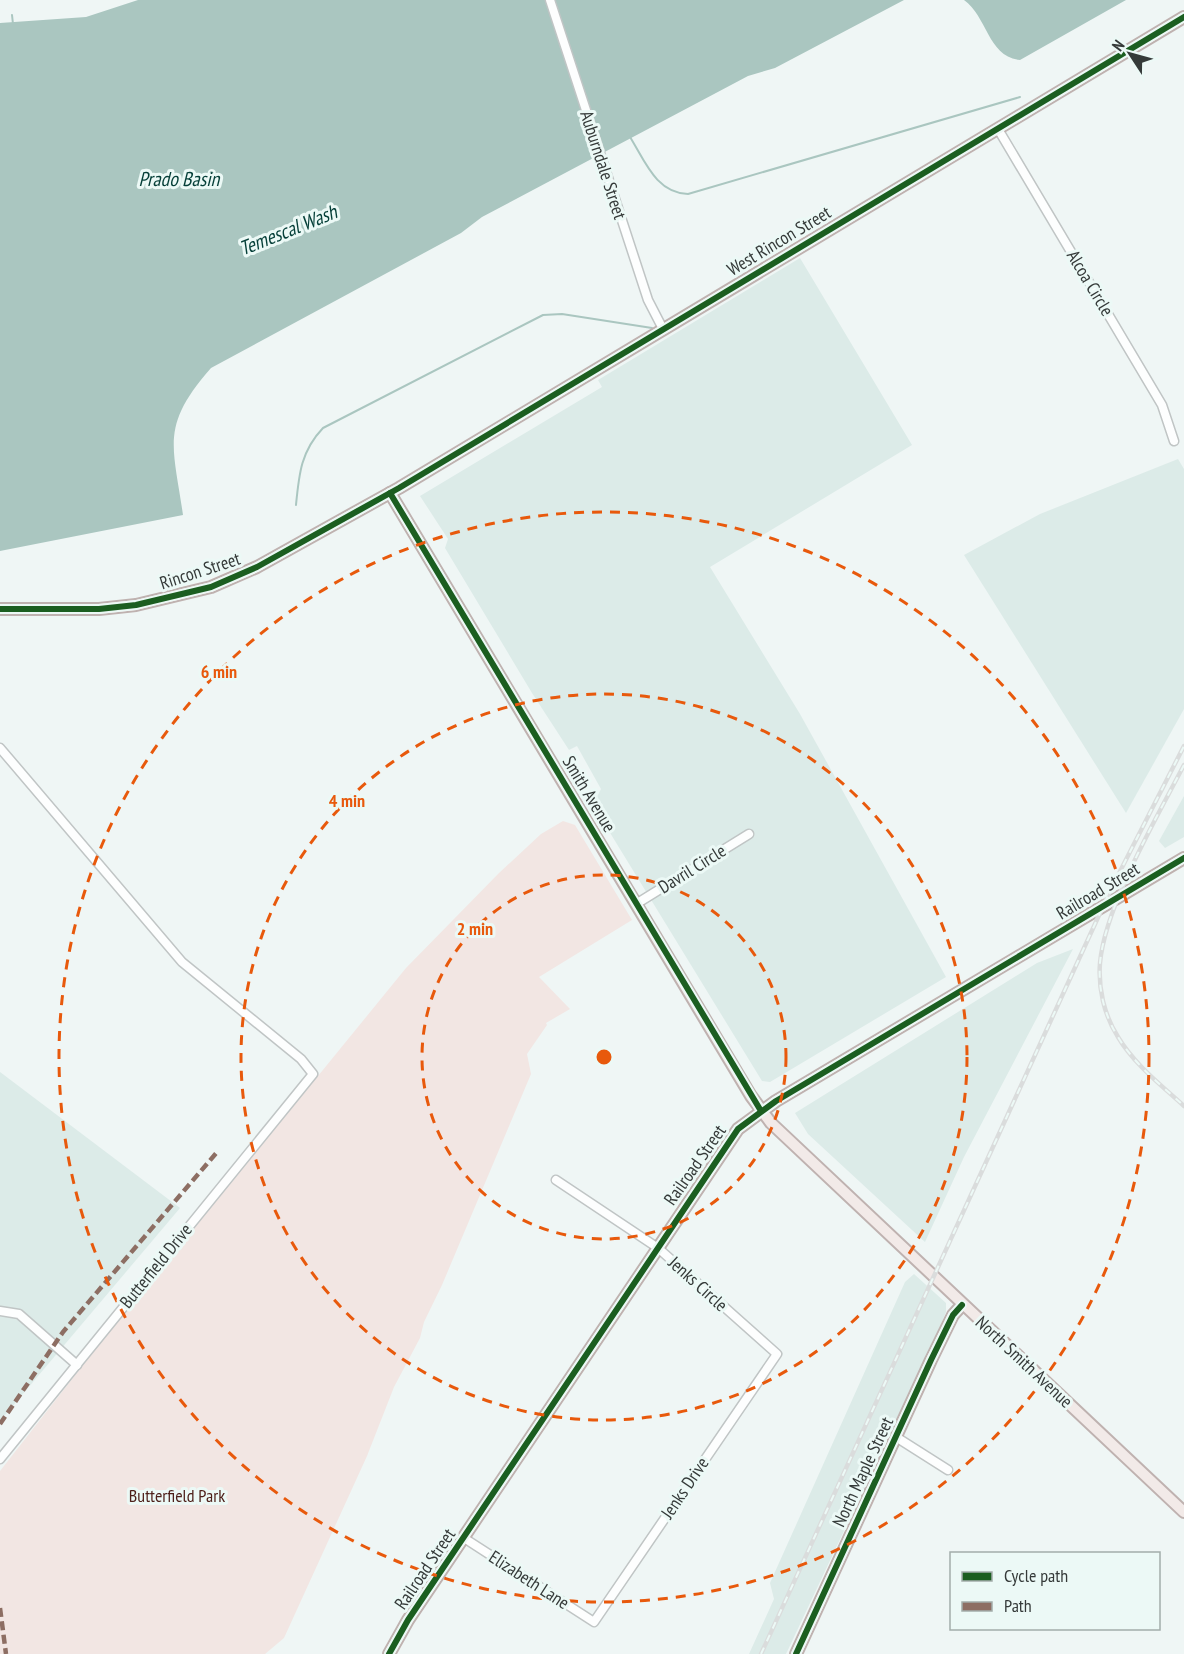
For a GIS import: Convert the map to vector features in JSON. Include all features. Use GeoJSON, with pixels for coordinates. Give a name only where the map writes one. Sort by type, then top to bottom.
{"type":"FeatureCollection","features":[{"type":"Feature","properties":{"kind":"main road","name":"West Rincon Street"},"geometry":{"type":"LineString","coordinates":[[390,493],[1184,17]]}},
{"type":"Feature","properties":{"kind":"main road","name":"Rincon Street"},"geometry":{"type":"LineString","coordinates":[[0,609],[89,609],[136,605],[211,587],[271,560],[390,493]]}},
{"type":"Feature","properties":{"kind":"main road","name":"Smith Avenue"},"geometry":{"type":"LineString","coordinates":[[390,493],[761,1111]]}},
{"type":"Feature","properties":{"kind":"main road","name":"Railroad Street"},"geometry":{"type":"LineString","coordinates":[[389,1654],[408,1620],[738,1129],[761,1111],[1184,858]]}},
{"type":"Feature","properties":{"kind":"main road","name":"North Smith Avenue"},"geometry":{"type":"LineString","coordinates":[[761,1111],[962,1305],[1184,1512]]}},
{"type":"Feature","properties":{"kind":"main road","name":"North Maple Street"},"geometry":{"type":"LineString","coordinates":[[796,1654],[949,1324],[962,1305]]}},
{"type":"Feature","properties":{"kind":"street","name":"Auburndale Street"},"geometry":{"type":"LineString","coordinates":[[550,0],[648,300],[663,328]]}},
{"type":"Feature","properties":{"kind":"street","name":"Alcoa Circle"},"geometry":{"type":"LineString","coordinates":[[998,129],[1162,405],[1174,441]]}},
{"type":"Feature","properties":{"kind":"street","name":"Butterfield Drive"},"geometry":{"type":"LineString","coordinates":[[0,748],[182,962],[301,1059],[313,1074],[0,1458]]}},
{"type":"Feature","properties":{"kind":"street","name":"Davril Circle"},"geometry":{"type":"LineString","coordinates":[[636,904],[749,834]]}},
{"type":"Feature","properties":{"kind":"street","name":"Jenks Circle"},"geometry":{"type":"LineString","coordinates":[[556,1180],[658,1248],[777,1354]]}},
{"type":"Feature","properties":{"kind":"street"},"geometry":{"type":"LineString","coordinates":[[0,1311],[19,1314],[77,1365]]}},
{"type":"Feature","properties":{"kind":"street","name":"Jenks Drive"},"geometry":{"type":"LineString","coordinates":[[594,1622],[777,1354]]}},
{"type":"Feature","properties":{"kind":"street"},"geometry":{"type":"LineString","coordinates":[[896,1437],[948,1470]]}},
{"type":"Feature","properties":{"kind":"street","name":"Elizabeth Lane"},"geometry":{"type":"LineString","coordinates":[[464,1538],[594,1622]]}},
{"type":"Feature","properties":{"kind":"shaded area"},"geometry":{"type":"Polygon","coordinates":[[[800,258],[912,445],[710,567],[800,714],[946,977],[770,1082],[762,1081],[593,805],[601,789],[577,746],[569,750],[532,693],[445,548],[448,539],[420,496],[602,387],[598,380],[800,258]]]}},
{"type":"Feature","properties":{"kind":"shaded area"},"geometry":{"type":"Polygon","coordinates":[[[1178,459],[1184,469],[1184,709],[1126,813],[964,555],[1040,514],[1178,459]]]}},
{"type":"Feature","properties":{"kind":"shaded area"},"geometry":{"type":"Polygon","coordinates":[[[1184,796],[1184,837],[1165,848],[1159,841],[1184,796]]]}},
{"type":"Feature","properties":{"kind":"shaded area"},"geometry":{"type":"Polygon","coordinates":[[[1073,949],[964,1157],[925,1242],[808,1134],[795,1113],[1037,963],[1073,949]]]}},
{"type":"Feature","properties":{"kind":"shaded area"},"geometry":{"type":"Polygon","coordinates":[[[0,1072],[180,1208],[0,1421],[0,1072]]]}},
{"type":"Feature","properties":{"kind":"shaded area"},"geometry":{"type":"Polygon","coordinates":[[[914,1274],[946,1303],[946,1312],[939,1329],[786,1654],[749,1654],[774,1599],[770,1583],[905,1282],[914,1274]]]}},
{"type":"Feature","properties":{"kind":"green space","name":"Butterfield Park"},"geometry":{"type":"Polygon","coordinates":[[[563,821],[575,825],[632,920],[539,977],[570,1009],[546,1023],[547,1025],[527,1054],[531,1074],[442,1285],[424,1322],[420,1338],[394,1387],[367,1456],[284,1638],[265,1654],[0,1654],[0,1471],[94,1351],[406,968],[499,873],[541,834],[563,821]]]}},
{"type":"Feature","properties":{"kind":"water","name":"Prado Basin"},"geometry":{"type":"Polygon","coordinates":[[[138,0],[904,0],[775,68],[748,76],[482,217],[461,233],[211,368],[184,406],[174,437],[176,471],[183,515],[0,551],[0,23],[86,17],[138,0]]]}},
{"type":"Feature","properties":{"kind":"water"},"geometry":{"type":"Polygon","coordinates":[[[964,0],[1126,0],[1020,60],[1001,52],[972,7],[964,0]]]}},
{"type":"Feature","properties":{"kind":"waterway"},"geometry":{"type":"LineString","coordinates":[[12,15],[13,24]]}},
{"type":"Feature","properties":{"kind":"waterway"},"geometry":{"type":"LineString","coordinates":[[630,137],[660,182],[677,192],[688,194],[1020,97]]}},
{"type":"Feature","properties":{"kind":"waterway"},"geometry":{"type":"LineString","coordinates":[[296,505],[302,464],[310,445],[323,428],[543,315],[562,314],[652,328]]}},
{"type":"Feature","properties":{"kind":"railway"},"geometry":{"type":"LineString","coordinates":[[761,1654],[1111,889],[1184,746]]}},
{"type":"Feature","properties":{"kind":"railway"},"geometry":{"type":"LineString","coordinates":[[1184,765],[1122,889],[1111,915],[1100,963],[1101,992],[1113,1029],[1124,1047],[1140,1065],[1184,1106]]}},
{"type":"Feature","properties":{"kind":"marked path"},"geometry":{"type":"LineString","coordinates":[[0,1424],[63,1332],[218,1151]]}},
{"type":"Feature","properties":{"kind":"marked path"},"geometry":{"type":"LineString","coordinates":[[0,1608],[6,1654]]}},
{"type":"Feature","properties":{"kind":"cycle path"},"geometry":{"type":"LineString","coordinates":[[0,609],[99,609],[136,605],[211,587],[257,567],[399,488],[1184,17]]}},
{"type":"Feature","properties":{"kind":"cycle path"},"geometry":{"type":"LineString","coordinates":[[390,493],[761,1111]]}},
{"type":"Feature","properties":{"kind":"cycle path"},"geometry":{"type":"LineString","coordinates":[[389,1654],[408,1620],[738,1129],[776,1101],[1184,858]]}},
{"type":"Feature","properties":{"kind":"cycle path"},"geometry":{"type":"LineString","coordinates":[[796,1654],[931,1360],[953,1315],[962,1305]]}},
{"type":"Feature","properties":{"kind":"water label","name":"Temescal Wash"},"geometry":{"type":"Point","coordinates":[288,230]}}]}
